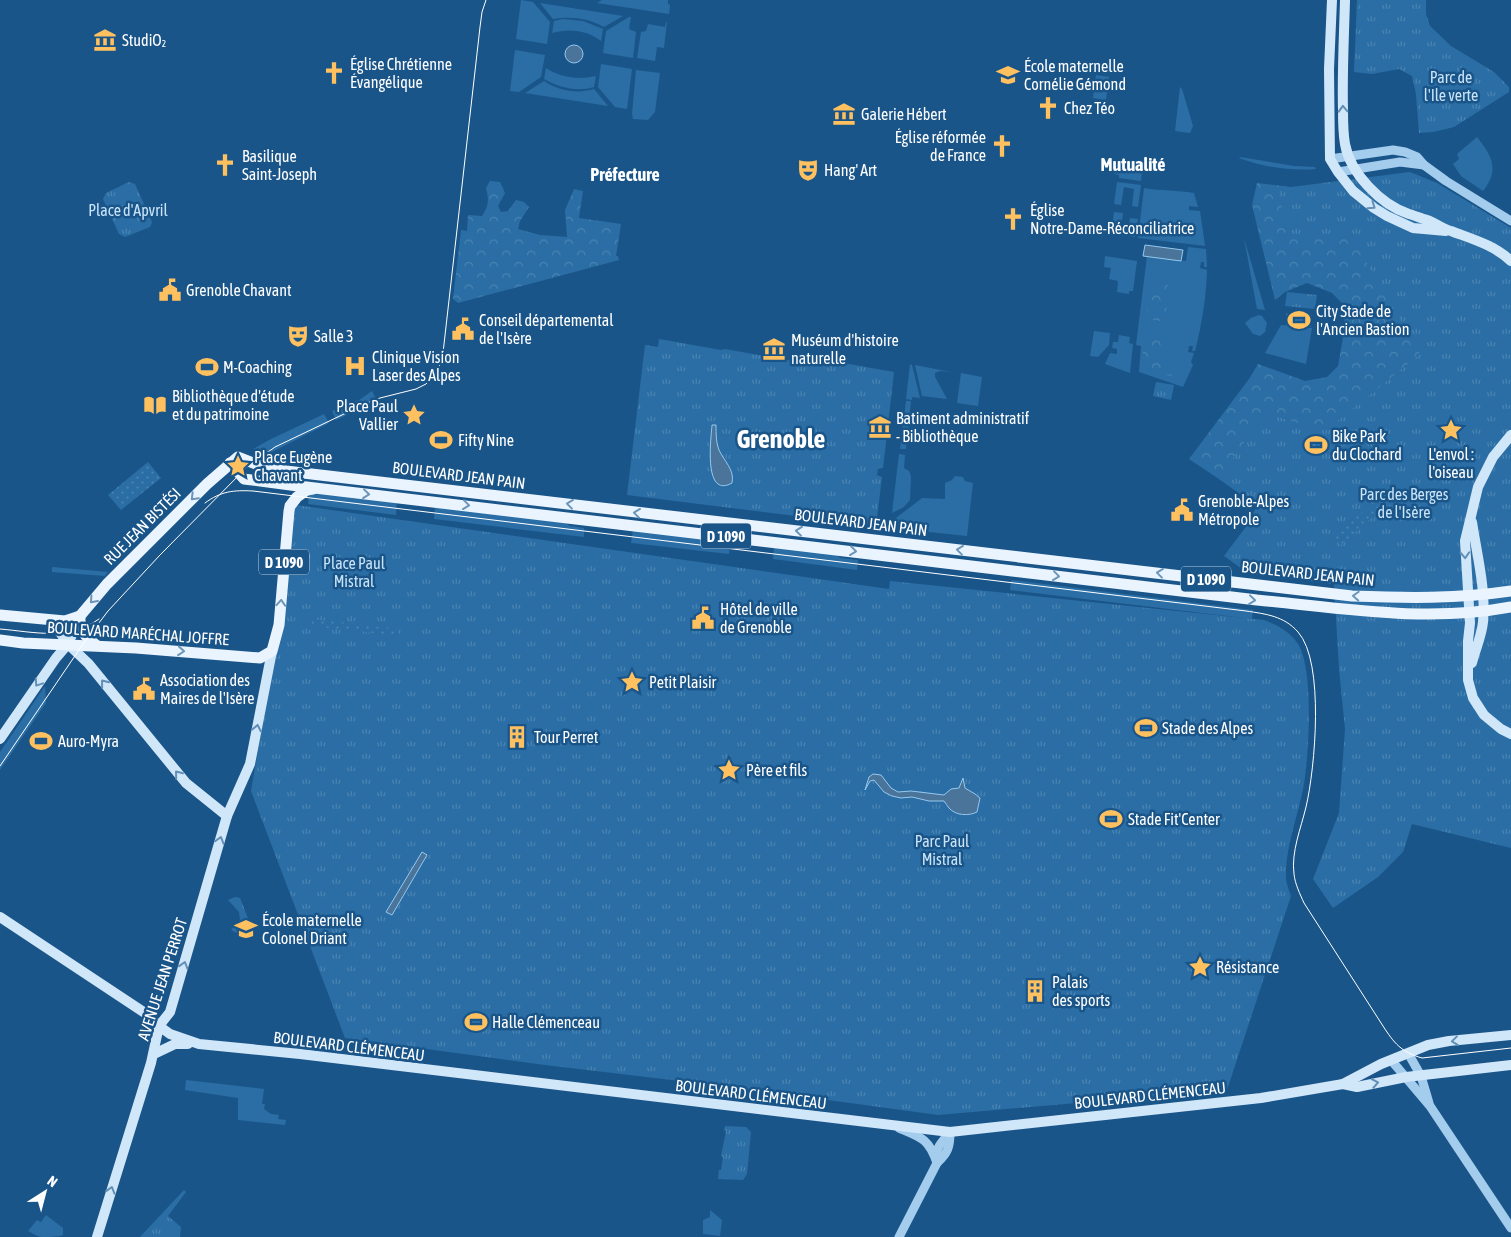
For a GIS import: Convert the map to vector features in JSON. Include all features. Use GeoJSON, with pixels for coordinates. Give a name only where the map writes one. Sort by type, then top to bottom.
{"type":"FeatureCollection","features":[{"type":"Feature","properties":{"kind":"main road"},"geometry":{"type":"LineString","coordinates":[[1332,0],[1329,69],[1330,159],[1353,191],[1387,216],[1413,228],[1449,231]]}},
{"type":"Feature","properties":{"kind":"main road"},"geometry":{"type":"LineString","coordinates":[[1345,0],[1342,93],[1345,146],[1356,169],[1373,192],[1382,200],[1403,212],[1449,231],[1480,241],[1494,248],[1511,261]]}},
{"type":"Feature","properties":{"kind":"main road"},"geometry":{"type":"LineString","coordinates":[[1511,435],[1493,457],[1478,487],[1464,541],[1470,613],[1468,680],[1473,698],[1484,715],[1501,729],[1511,734]]}},
{"type":"Feature","properties":{"kind":"main road","name":"BOULEVARD JEAN PAIN"},"geometry":{"type":"LineString","coordinates":[[234,460],[244,479],[1257,600],[1405,614],[1483,612]]}},
{"type":"Feature","properties":{"kind":"main road","name":"BOULEVARD JEAN PAIN"},"geometry":{"type":"LineString","coordinates":[[234,460],[286,471],[1352,596],[1405,598],[1483,594]]}},
{"type":"Feature","properties":{"kind":"main road","name":"RUE JEAN BISTÉSI"},"geometry":{"type":"LineString","coordinates":[[80,616],[107,584],[207,484],[234,460]]}},
{"type":"Feature","properties":{"kind":"main road","name":"D 1090"},"geometry":{"type":"LineString","coordinates":[[272,651],[279,625],[290,506],[293,500],[301,493],[318,488]]}},
{"type":"Feature","properties":{"kind":"main road"},"geometry":{"type":"LineString","coordinates":[[1468,680],[1482,630],[1483,612],[1483,594],[1472,516]]}},
{"type":"Feature","properties":{"kind":"main road","name":"D 1090"},"geometry":{"type":"LineString","coordinates":[[1483,594],[1511,591]]}},
{"type":"Feature","properties":{"kind":"main road","name":"D 1090"},"geometry":{"type":"LineString","coordinates":[[1483,612],[1511,607]]}},
{"type":"Feature","properties":{"kind":"main road","name":"BOULEVARD MARÉCHAL JOFFRE"},"geometry":{"type":"LineString","coordinates":[[0,614],[65,621],[80,616]]}},
{"type":"Feature","properties":{"kind":"main road"},"geometry":{"type":"LineString","coordinates":[[0,739],[56,658],[68,644],[80,616]]}},
{"type":"Feature","properties":{"kind":"main road"},"geometry":{"type":"LineString","coordinates":[[80,616],[79,620],[84,634],[96,645],[88,655],[88,663]]}},
{"type":"Feature","properties":{"kind":"main road"},"geometry":{"type":"LineString","coordinates":[[52,620],[68,644],[88,663],[186,783],[227,816],[250,764],[272,651]]}},
{"type":"Feature","properties":{"kind":"main road","name":"BOULEVARD MARÉCHAL JOFFRE"},"geometry":{"type":"LineString","coordinates":[[0,640],[23,643],[96,645],[260,658],[272,651]]}},
{"type":"Feature","properties":{"kind":"main road","name":"AVENUE JEAN PERROT"},"geometry":{"type":"LineString","coordinates":[[97,1237],[154,1054],[159,1026],[170,1012],[227,816]]}},
{"type":"Feature","properties":{"kind":"main road","name":"BOULEVARD CLÉMENCEAU"},"geometry":{"type":"LineString","coordinates":[[0,917],[145,1013],[170,1034],[198,1044],[300,1054],[950,1132],[1235,1101],[1343,1084],[1357,1086],[1511,1065]]}},
{"type":"Feature","properties":{"kind":"main road","name":"BOULEVARD CLÉMENCEAU"},"geometry":{"type":"LineString","coordinates":[[1343,1084],[1391,1060],[1428,1045],[1511,1035]]}},
{"type":"Feature","properties":{"kind":"main road"},"geometry":{"type":"LineString","coordinates":[[154,1054],[175,1044],[198,1044]]}},
{"type":"Feature","properties":{"kind":"street"},"geometry":{"type":"LineString","coordinates":[[1330,159],[1393,150],[1405,152],[1417,157],[1424,165],[1462,191],[1511,221]]}},
{"type":"Feature","properties":{"kind":"street"},"geometry":{"type":"LineString","coordinates":[[1338,172],[1400,162],[1424,165]]}},
{"type":"Feature","properties":{"kind":"street"},"geometry":{"type":"LineString","coordinates":[[1408,1053],[1420,1076],[1430,1106]]}},
{"type":"Feature","properties":{"kind":"street"},"geometry":{"type":"LineString","coordinates":[[1391,1060],[1430,1106],[1511,1228]]}},
{"type":"Feature","properties":{"kind":"street"},"geometry":{"type":"LineString","coordinates":[[893,1126],[925,1140],[933,1150],[936,1163]]}},
{"type":"Feature","properties":{"kind":"street"},"geometry":{"type":"LineString","coordinates":[[899,1237],[936,1163],[936,1154],[939,1146],[950,1132]]}},
{"type":"Feature","properties":{"kind":"green space"},"geometry":{"type":"Polygon","coordinates":[[[521,0],[533,2],[550,22],[547,44],[516,39],[521,0]]]}},
{"type":"Feature","properties":{"kind":"green space"},"geometry":{"type":"Polygon","coordinates":[[[602,0],[668,0],[670,5],[669,14],[597,3],[602,0]]]}},
{"type":"Feature","properties":{"kind":"green space","name":"Parc de l'Ile verte"},"geometry":{"type":"Polygon","coordinates":[[[1357,0],[1426,0],[1426,14],[1430,26],[1451,46],[1494,72],[1509,87],[1509,92],[1454,127],[1419,133],[1416,94],[1412,76],[1399,69],[1372,74],[1354,72],[1357,0]]]}},
{"type":"Feature","properties":{"kind":"green space"},"geometry":{"type":"Polygon","coordinates":[[[540,3],[623,16],[604,27],[580,19],[553,19],[540,3]]]}},
{"type":"Feature","properties":{"kind":"green space"},"geometry":{"type":"Polygon","coordinates":[[[631,17],[629,29],[636,32],[633,58],[603,53],[606,31],[631,17]]]}},
{"type":"Feature","properties":{"kind":"green space"},"geometry":{"type":"Polygon","coordinates":[[[563,19],[583,21],[603,29],[601,41],[590,34],[578,31],[552,33],[554,21],[563,19]]]}},
{"type":"Feature","properties":{"kind":"green space"},"geometry":{"type":"Polygon","coordinates":[[[666,22],[664,48],[657,47],[655,61],[637,58],[641,32],[646,31],[648,24],[665,27],[666,22]]]}},
{"type":"Feature","properties":{"kind":"green space"},"geometry":{"type":"Polygon","coordinates":[[[515,50],[545,55],[541,77],[519,92],[510,91],[515,50]]]}},
{"type":"Feature","properties":{"kind":"green space"},"geometry":{"type":"Polygon","coordinates":[[[601,64],[632,69],[627,109],[615,107],[598,87],[601,64]]]}},
{"type":"Feature","properties":{"kind":"green space"},"geometry":{"type":"Polygon","coordinates":[[[546,68],[570,77],[596,76],[594,87],[575,89],[556,85],[544,79],[546,68]]]}},
{"type":"Feature","properties":{"kind":"green space"},"geometry":{"type":"Polygon","coordinates":[[[636,70],[660,73],[655,112],[648,120],[633,119],[636,70]]]}},
{"type":"Feature","properties":{"kind":"green space"},"geometry":{"type":"Polygon","coordinates":[[[1096,75],[1109,77],[1106,100],[1093,98],[1096,75]]]}},
{"type":"Feature","properties":{"kind":"green space"},"geometry":{"type":"Polygon","coordinates":[[[544,81],[568,91],[594,89],[608,106],[525,93],[544,81]]]}},
{"type":"Feature","properties":{"kind":"green space"},"geometry":{"type":"Polygon","coordinates":[[[1180,87],[1193,126],[1190,133],[1175,131],[1180,87]]]}},
{"type":"Feature","properties":{"kind":"green space"},"geometry":{"type":"Polygon","coordinates":[[[1477,137],[1487,150],[1493,170],[1483,191],[1461,176],[1453,164],[1459,159],[1457,154],[1477,137]]]}},
{"type":"Feature","properties":{"kind":"green space"},"geometry":{"type":"Polygon","coordinates":[[[1240,157],[1294,166],[1315,167],[1316,169],[1277,168],[1248,161],[1240,157]]]}},
{"type":"Feature","properties":{"kind":"green space"},"geometry":{"type":"Polygon","coordinates":[[[1115,167],[1142,170],[1141,181],[1119,178],[1119,175],[1114,174],[1115,167]]]}},
{"type":"Feature","properties":{"kind":"green space","name":"Parc des Berges de l'Isère"},"geometry":{"type":"Polygon","coordinates":[[[1410,172],[1437,183],[1511,228],[1511,848],[1412,824],[1403,852],[1378,877],[1333,908],[1313,879],[1339,813],[1345,729],[1334,584],[1249,574],[1224,556],[1245,528],[1256,508],[1219,479],[1264,413],[1325,431],[1420,354],[1353,239],[1290,237],[1277,187],[1291,187],[1410,172]]]}},
{"type":"Feature","properties":{"kind":"green space"},"geometry":{"type":"Polygon","coordinates":[[[490,181],[500,182],[505,193],[498,206],[501,212],[508,211],[516,200],[524,202],[529,207],[520,221],[518,229],[540,235],[567,237],[565,210],[574,189],[583,191],[579,218],[621,224],[616,256],[618,256],[619,260],[458,303],[453,299],[461,230],[467,231],[468,215],[482,216],[488,202],[486,188],[490,181]]]}},
{"type":"Feature","properties":{"kind":"green space","name":"Place d'Apvril"},"geometry":{"type":"Polygon","coordinates":[[[129,182],[135,184],[152,222],[150,227],[125,237],[119,234],[103,199],[106,193],[129,182]]]}},
{"type":"Feature","properties":{"kind":"green space"},"geometry":{"type":"Polygon","coordinates":[[[1117,182],[1141,185],[1138,207],[1132,206],[1134,189],[1124,187],[1121,205],[1114,204],[1117,182]]]}},
{"type":"Feature","properties":{"kind":"green space"},"geometry":{"type":"Polygon","coordinates":[[[1257,183],[1291,187],[1381,228],[1431,357],[1251,498],[1189,459],[1249,379],[1258,364],[1305,381],[1327,377],[1338,366],[1345,326],[1342,303],[1332,293],[1307,283],[1285,292],[1275,300],[1252,205],[1257,183]]]}},
{"type":"Feature","properties":{"kind":"green space"},"geometry":{"type":"Polygon","coordinates":[[[1144,188],[1194,193],[1198,207],[1189,206],[1189,210],[1200,211],[1205,246],[1138,238],[1144,188]]]}},
{"type":"Feature","properties":{"kind":"green space"},"geometry":{"type":"Polygon","coordinates":[[[1114,212],[1123,213],[1121,229],[1129,230],[1130,218],[1138,219],[1135,237],[1111,234],[1114,212]]]}},
{"type":"Feature","properties":{"kind":"green space"},"geometry":{"type":"Polygon","coordinates":[[[1244,238],[1265,310],[1257,309],[1244,238]]]}},
{"type":"Feature","properties":{"kind":"green space"},"geometry":{"type":"Polygon","coordinates":[[[1188,247],[1206,249],[1207,267],[1204,267],[1204,262],[1201,262],[1200,268],[1207,270],[1202,321],[1195,351],[1192,351],[1193,346],[1189,346],[1188,352],[1194,353],[1191,362],[1193,365],[1183,387],[1139,372],[1141,346],[1136,345],[1147,256],[1186,261],[1188,247]]]}},
{"type":"Feature","properties":{"kind":"green space"},"geometry":{"type":"Polygon","coordinates":[[[1105,256],[1137,261],[1133,291],[1129,291],[1129,294],[1117,292],[1118,281],[1109,279],[1111,268],[1104,267],[1105,256]]]}},
{"type":"Feature","properties":{"kind":"green space"},"geometry":{"type":"Polygon","coordinates":[[[1158,282],[1168,285],[1170,298],[1164,317],[1160,321],[1154,320],[1147,315],[1149,294],[1158,282]]]}},
{"type":"Feature","properties":{"kind":"green space"},"geometry":{"type":"Polygon","coordinates":[[[1287,292],[1317,295],[1315,309],[1285,306],[1287,292]]]}},
{"type":"Feature","properties":{"kind":"green space","name":"City Stade de l'Ancien Bastion"},"geometry":{"type":"Polygon","coordinates":[[[1286,313],[1312,315],[1311,327],[1286,325],[1286,313]]]}},
{"type":"Feature","properties":{"kind":"green space"},"geometry":{"type":"Polygon","coordinates":[[[1259,315],[1267,323],[1265,332],[1260,336],[1253,334],[1245,323],[1259,315]]]}},
{"type":"Feature","properties":{"kind":"green space"},"geometry":{"type":"Polygon","coordinates":[[[1281,325],[1312,328],[1306,364],[1265,353],[1281,325]]]}},
{"type":"Feature","properties":{"kind":"green space"},"geometry":{"type":"Polygon","coordinates":[[[1094,331],[1110,333],[1109,345],[1098,357],[1090,356],[1094,331]]]}},
{"type":"Feature","properties":{"kind":"green space"},"geometry":{"type":"Polygon","coordinates":[[[1153,334],[1164,335],[1166,338],[1164,356],[1167,364],[1175,371],[1174,375],[1161,374],[1151,376],[1142,372],[1142,337],[1153,334]]]}},
{"type":"Feature","properties":{"kind":"green space"},"geometry":{"type":"Polygon","coordinates":[[[1119,335],[1130,337],[1129,343],[1133,344],[1130,373],[1105,364],[1110,353],[1117,354],[1117,349],[1112,348],[1113,342],[1118,342],[1119,335]]]}},
{"type":"Feature","properties":{"kind":"green space"},"geometry":{"type":"Polygon","coordinates":[[[659,339],[821,366],[843,363],[894,372],[883,468],[878,469],[877,475],[882,477],[876,526],[627,495],[645,345],[658,347],[659,339]]]}},
{"type":"Feature","properties":{"kind":"green space"},"geometry":{"type":"Polygon","coordinates":[[[910,364],[912,365],[920,398],[912,397],[912,400],[906,399],[910,364]]]}},
{"type":"Feature","properties":{"kind":"green space"},"geometry":{"type":"Polygon","coordinates":[[[915,365],[951,372],[940,371],[935,373],[935,377],[947,399],[922,396],[915,365]]]}},
{"type":"Feature","properties":{"kind":"green space"},"geometry":{"type":"Polygon","coordinates":[[[961,373],[982,377],[978,406],[957,403],[961,373]]]}},
{"type":"Feature","properties":{"kind":"green space"},"geometry":{"type":"Polygon","coordinates":[[[1156,382],[1174,385],[1171,400],[1153,396],[1156,382]]]}},
{"type":"Feature","properties":{"kind":"green space"},"geometry":{"type":"Polygon","coordinates":[[[372,391],[377,401],[336,420],[332,411],[359,400],[372,391]]]}},
{"type":"Feature","properties":{"kind":"green space"},"geometry":{"type":"Polygon","coordinates":[[[906,401],[911,401],[906,449],[900,449],[906,401]]]}},
{"type":"Feature","properties":{"kind":"green space"},"geometry":{"type":"Polygon","coordinates":[[[324,414],[329,423],[270,453],[253,449],[269,440],[324,414]]]}},
{"type":"Feature","properties":{"kind":"green space"},"geometry":{"type":"Polygon","coordinates":[[[899,454],[905,455],[904,468],[909,471],[911,476],[910,500],[904,507],[892,513],[899,454]]]}},
{"type":"Feature","properties":{"kind":"green space"},"geometry":{"type":"Polygon","coordinates":[[[148,462],[161,478],[121,510],[108,495],[148,462]]]}},
{"type":"Feature","properties":{"kind":"green space"},"geometry":{"type":"Polygon","coordinates":[[[955,476],[963,477],[965,481],[973,483],[967,536],[891,528],[892,521],[922,498],[945,499],[945,483],[952,480],[955,476]]]}},
{"type":"Feature","properties":{"kind":"green space"},"geometry":{"type":"Polygon","coordinates":[[[324,493],[397,501],[396,515],[308,504],[309,495],[324,493]]]}},
{"type":"Feature","properties":{"kind":"green space"},"geometry":{"type":"Polygon","coordinates":[[[1377,494],[1386,505],[1341,545],[1332,534],[1359,510],[1365,516],[1373,509],[1367,502],[1377,494]]]}},
{"type":"Feature","properties":{"kind":"green space","name":"Parc Paul Mistral"},"geometry":{"type":"Polygon","coordinates":[[[296,505],[889,589],[890,581],[1264,620],[1283,629],[1295,639],[1303,656],[1309,712],[1304,784],[1286,866],[1286,882],[1291,896],[1227,1090],[938,1115],[345,1038],[251,791],[275,651],[290,527],[296,505]]]}},
{"type":"Feature","properties":{"kind":"green space"},"geometry":{"type":"Polygon","coordinates":[[[435,506],[564,522],[570,526],[584,528],[584,537],[434,519],[435,506]]]}},
{"type":"Feature","properties":{"kind":"green space"},"geometry":{"type":"Polygon","coordinates":[[[633,530],[730,542],[729,554],[631,543],[633,530]]]}},
{"type":"Feature","properties":{"kind":"green space"},"geometry":{"type":"Polygon","coordinates":[[[774,547],[834,554],[841,558],[858,560],[857,570],[773,559],[774,547]]]}},
{"type":"Feature","properties":{"kind":"green space"},"geometry":{"type":"Polygon","coordinates":[[[52,567],[108,572],[105,576],[52,572],[52,567]]]}},
{"type":"Feature","properties":{"kind":"green space"},"geometry":{"type":"Polygon","coordinates":[[[1011,580],[1253,610],[1252,619],[1010,590],[1011,580]]]}},
{"type":"Feature","properties":{"kind":"green space"},"geometry":{"type":"Polygon","coordinates":[[[312,619],[399,629],[398,636],[312,626],[312,619]]]}},
{"type":"Feature","properties":{"kind":"green space"},"geometry":{"type":"Polygon","coordinates":[[[45,686],[46,703],[0,770],[0,752],[45,686]]]}},
{"type":"Feature","properties":{"kind":"green space"},"geometry":{"type":"Polygon","coordinates":[[[235,897],[240,898],[253,931],[242,936],[231,930],[240,920],[239,912],[228,900],[235,897]]]}},
{"type":"Feature","properties":{"kind":"green space"},"geometry":{"type":"Polygon","coordinates":[[[186,1080],[264,1089],[262,1104],[265,1104],[264,1109],[271,1114],[279,1115],[278,1119],[286,1120],[285,1125],[238,1120],[238,1098],[185,1090],[186,1080]]]}},
{"type":"Feature","properties":{"kind":"green space"},"geometry":{"type":"Polygon","coordinates":[[[725,1126],[746,1127],[751,1132],[747,1174],[743,1180],[718,1179],[723,1157],[721,1156],[726,1131],[724,1130],[725,1126]]]}},
{"type":"Feature","properties":{"kind":"green space"},"geometry":{"type":"Polygon","coordinates":[[[184,1190],[186,1192],[168,1216],[181,1227],[180,1237],[140,1237],[184,1190]]]}},
{"type":"Feature","properties":{"kind":"green space"},"geometry":{"type":"Polygon","coordinates":[[[710,1210],[722,1220],[720,1236],[703,1234],[703,1220],[710,1217],[710,1210]]]}},
{"type":"Feature","properties":{"kind":"green space"},"geometry":{"type":"Polygon","coordinates":[[[46,1215],[63,1228],[63,1235],[41,1237],[28,1231],[37,1220],[41,1222],[46,1215]]]}},
{"type":"Feature","properties":{"kind":"shaded area"},"geometry":{"type":"Polygon","coordinates":[[[574,45],[580,48],[583,54],[580,60],[574,63],[568,60],[565,54],[568,48],[574,45]]]}},
{"type":"Feature","properties":{"kind":"shaded area"},"geometry":{"type":"Polygon","coordinates":[[[1145,245],[1183,250],[1181,261],[1143,256],[1145,245]]]}},
{"type":"Feature","properties":{"kind":"shaded area"},"geometry":{"type":"Polygon","coordinates":[[[712,425],[716,425],[718,447],[729,466],[733,478],[732,483],[723,486],[716,483],[711,465],[712,425]]]}},
{"type":"Feature","properties":{"kind":"shaded area"},"geometry":{"type":"Polygon","coordinates":[[[873,774],[881,775],[891,788],[898,792],[911,791],[944,795],[951,789],[959,788],[963,778],[965,788],[980,798],[977,812],[966,815],[959,814],[952,811],[944,801],[892,796],[884,792],[874,780],[870,781],[865,790],[869,777],[873,774]]]}},
{"type":"Feature","properties":{"kind":"shaded area"},"geometry":{"type":"Polygon","coordinates":[[[422,852],[427,855],[392,915],[386,912],[422,852]]]}},
{"type":"Feature","properties":{"kind":"tram line"},"geometry":{"type":"LineString","coordinates":[[0,766],[83,644],[108,611],[247,467],[275,447],[367,403],[416,389],[426,384],[438,371],[443,353],[480,27],[486,0]]}},
{"type":"Feature","properties":{"kind":"tram line"},"geometry":{"type":"LineString","coordinates":[[205,503],[228,492],[253,491],[1246,611],[1281,619],[1298,632],[1306,647],[1312,667],[1315,691],[1315,743],[1312,768],[1306,807],[1295,849],[1293,866],[1295,881],[1304,903],[1387,1032],[1403,1050],[1422,1058],[1511,1048]]}},
{"type":"Feature","properties":{"kind":"tram line"},"geometry":{"type":"LineString","coordinates":[[0,629],[39,633],[63,633],[87,626],[99,619]]}},
{"type":"Feature","properties":{"kind":"place","name":"StudiO₂"},"geometry":{"type":"Point","coordinates":[105,40]}},
{"type":"Feature","properties":{"kind":"place","name":"Église Chrétienne Évangélique"},"geometry":{"type":"Point","coordinates":[334,73]}},
{"type":"Feature","properties":{"kind":"place","name":"École maternelle Cornélie Gémond"},"geometry":{"type":"Point","coordinates":[1008,75]}},
{"type":"Feature","properties":{"kind":"place","name":"Chez Téo"},"geometry":{"type":"Point","coordinates":[1048,108]}},
{"type":"Feature","properties":{"kind":"place","name":"Galerie Hébert"},"geometry":{"type":"Point","coordinates":[844,114]}},
{"type":"Feature","properties":{"kind":"place","name":"Église réformée de France"},"geometry":{"type":"Point","coordinates":[1002,146]}},
{"type":"Feature","properties":{"kind":"place","name":"Basilique Saint-Joseph"},"geometry":{"type":"Point","coordinates":[225,165]}},
{"type":"Feature","properties":{"kind":"place","name":"Hang' Art"},"geometry":{"type":"Point","coordinates":[808,170]}},
{"type":"Feature","properties":{"kind":"place","name":"Église Notre-Dame-Réconciliatrice"},"geometry":{"type":"Point","coordinates":[1013,219]}},
{"type":"Feature","properties":{"kind":"place","name":"Grenoble Chavant"},"geometry":{"type":"Point","coordinates":[170,290]}},
{"type":"Feature","properties":{"kind":"place","name":"City Stade de l'Ancien Bastion"},"geometry":{"type":"Point","coordinates":[1299,320]}},
{"type":"Feature","properties":{"kind":"place","name":"Conseil départemental de l'Isère"},"geometry":{"type":"Point","coordinates":[463,329]}},
{"type":"Feature","properties":{"kind":"place","name":"Salle 3"},"geometry":{"type":"Point","coordinates":[298,336]}},
{"type":"Feature","properties":{"kind":"place","name":"Muséum d'histoire naturelle"},"geometry":{"type":"Point","coordinates":[774,349]}},
{"type":"Feature","properties":{"kind":"place","name":"Clinique Vision Laser des Alpes"},"geometry":{"type":"Point","coordinates":[355,366]}},
{"type":"Feature","properties":{"kind":"place","name":"M-Coaching"},"geometry":{"type":"Point","coordinates":[207,367]}},
{"type":"Feature","properties":{"kind":"place","name":"Bibliothèque d'étude et du patrimoine"},"geometry":{"type":"Point","coordinates":[155,405]}},
{"type":"Feature","properties":{"kind":"place","name":"Place Paul Vallier"},"geometry":{"type":"Point","coordinates":[414,415]}},
{"type":"Feature","properties":{"kind":"place","name":"Batiment administratif - Bibliothèque"},"geometry":{"type":"Point","coordinates":[880,427]}},
{"type":"Feature","properties":{"kind":"place","name":"L'envol : l'oiseau"},"geometry":{"type":"Point","coordinates":[1451,430]}},
{"type":"Feature","properties":{"kind":"place","name":"Fifty Nine"},"geometry":{"type":"Point","coordinates":[441,440]}},
{"type":"Feature","properties":{"kind":"place","name":"Bike Park du Clochard"},"geometry":{"type":"Point","coordinates":[1316,445]}},
{"type":"Feature","properties":{"kind":"place","name":"Place Eugène Chavant"},"geometry":{"type":"Point","coordinates":[238,466]}},
{"type":"Feature","properties":{"kind":"place","name":"Grenoble-Alpes Métropole"},"geometry":{"type":"Point","coordinates":[1182,510]}},
{"type":"Feature","properties":{"kind":"place","name":"Hôtel de ville de Grenoble"},"geometry":{"type":"Point","coordinates":[703,618]}},
{"type":"Feature","properties":{"kind":"place","name":"Petit Plaisir"},"geometry":{"type":"Point","coordinates":[632,682]}},
{"type":"Feature","properties":{"kind":"place","name":"Association des Maires de l'Isère"},"geometry":{"type":"Point","coordinates":[144,689]}},
{"type":"Feature","properties":{"kind":"place","name":"Stade des Alpes"},"geometry":{"type":"Point","coordinates":[1146,728]}},
{"type":"Feature","properties":{"kind":"place","name":"Tour Perret"},"geometry":{"type":"Point","coordinates":[517,737]}},
{"type":"Feature","properties":{"kind":"place","name":"Auro-Myra"},"geometry":{"type":"Point","coordinates":[41,741]}},
{"type":"Feature","properties":{"kind":"place","name":"Père et fils"},"geometry":{"type":"Point","coordinates":[729,770]}},
{"type":"Feature","properties":{"kind":"place","name":"Stade Fit'Center"},"geometry":{"type":"Point","coordinates":[1111,819]}},
{"type":"Feature","properties":{"kind":"place","name":"École maternelle Colonel Driant"},"geometry":{"type":"Point","coordinates":[246,929]}},
{"type":"Feature","properties":{"kind":"place","name":"Résistance"},"geometry":{"type":"Point","coordinates":[1200,967]}},
{"type":"Feature","properties":{"kind":"place","name":"Palais des sports"},"geometry":{"type":"Point","coordinates":[1035,991]}},
{"type":"Feature","properties":{"kind":"place","name":"Halle Clémenceau"},"geometry":{"type":"Point","coordinates":[476,1022]}},
{"type":"Feature","properties":{"kind":"district","name":"Mutualité"},"geometry":{"type":"Point","coordinates":[1133,164]}},
{"type":"Feature","properties":{"kind":"district","name":"Préfecture"},"geometry":{"type":"Point","coordinates":[625,174]}},
{"type":"Feature","properties":{"kind":"district","name":"Grenoble"},"geometry":{"type":"Point","coordinates":[781,439]}},
{"type":"Feature","properties":{"kind":"park label","name":"Place Paul Mistral"},"geometry":{"type":"Point","coordinates":[354,572]}}]}
